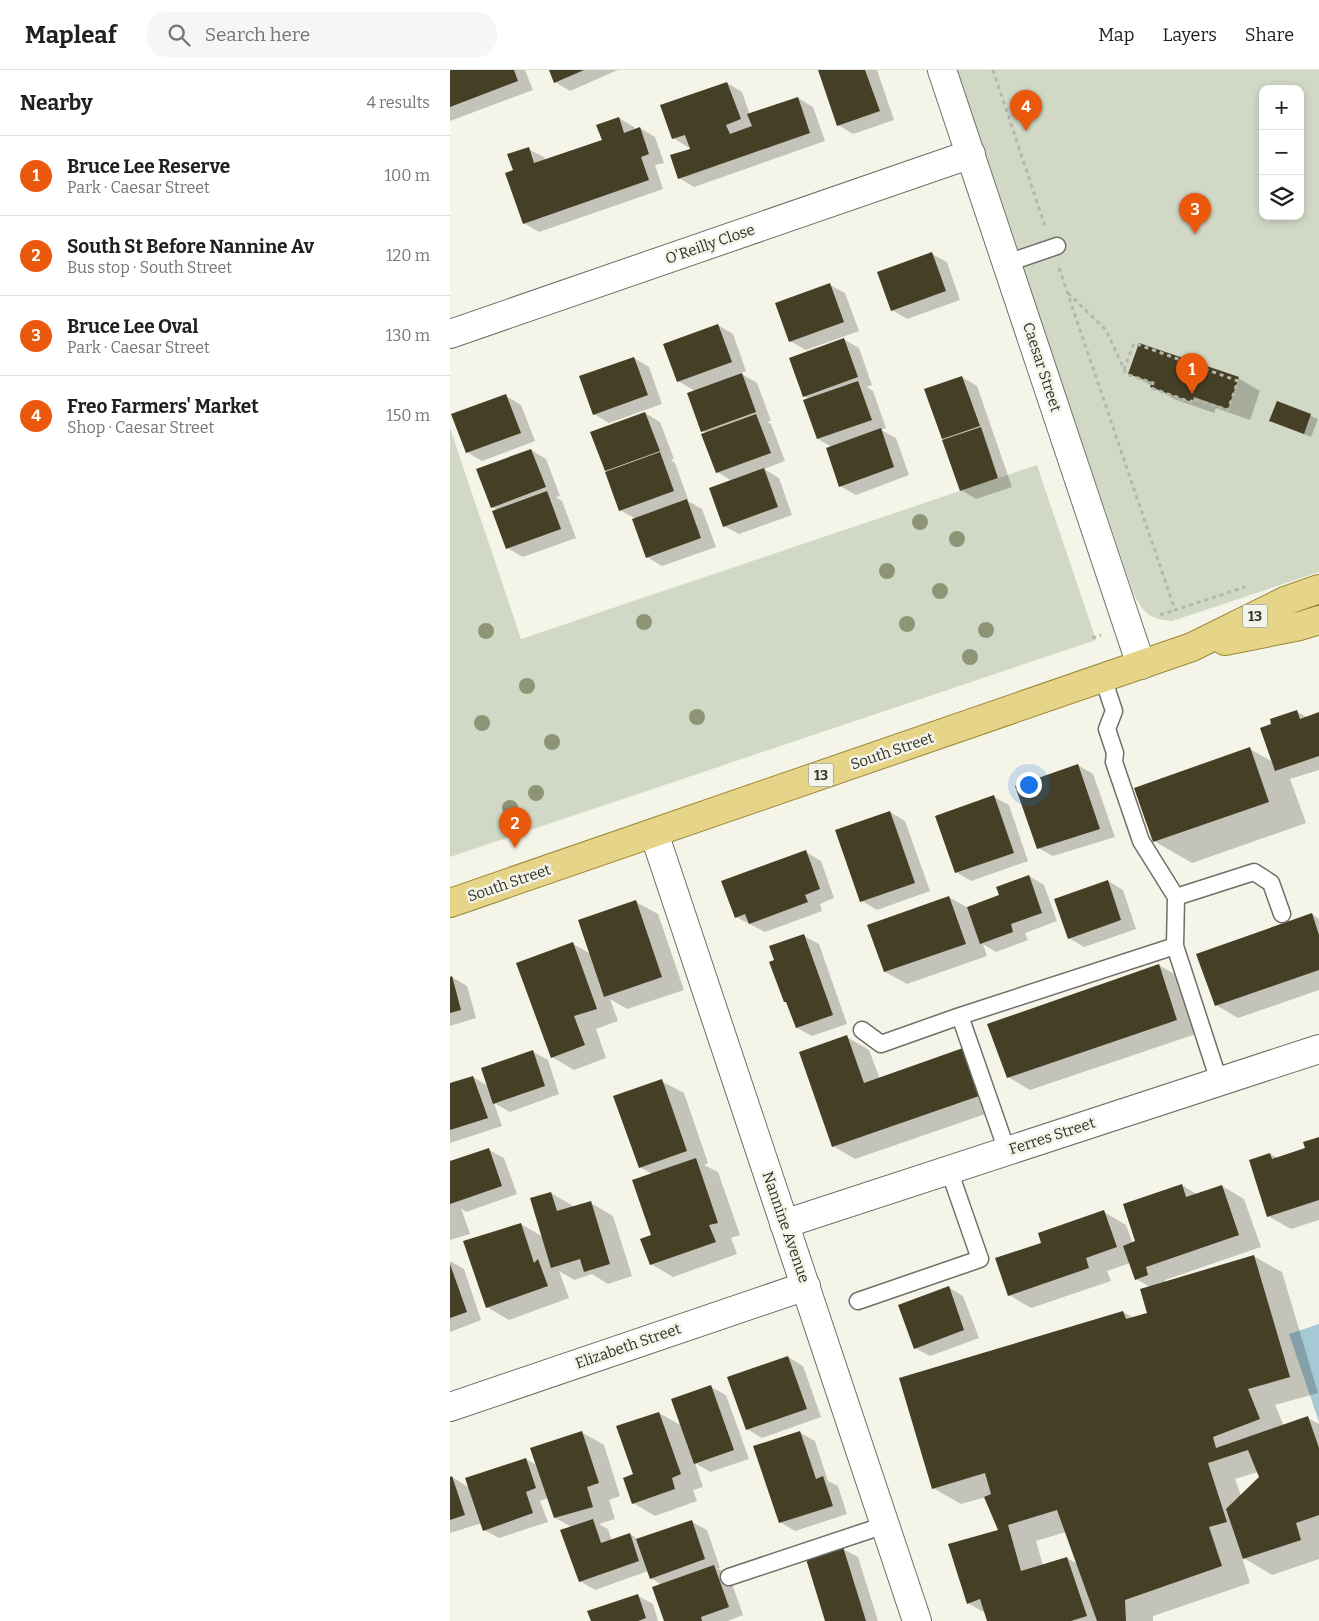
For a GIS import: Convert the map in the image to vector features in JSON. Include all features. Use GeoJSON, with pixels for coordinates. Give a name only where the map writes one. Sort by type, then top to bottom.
{"type":"FeatureCollection","features":[{"type":"Feature","properties":{"kind":"main road","name":"South Street"},"geometry":{"type":"LineString","coordinates":[[450,903],[1192,647],[1284,601],[1319,589]]}},
{"type":"Feature","properties":{"kind":"main road","name":"South Street"},"geometry":{"type":"LineString","coordinates":[[1192,647],[1300,626],[1319,620]]}},
{"type":"Feature","properties":{"kind":"street","name":"Caesar Street"},"geometry":{"type":"LineString","coordinates":[[942,70],[1141,665]]}},
{"type":"Feature","properties":{"kind":"street","name":"O'Reilly Close"},"geometry":{"type":"LineString","coordinates":[[450,334],[970,154]]}},
{"type":"Feature","properties":{"kind":"street","name":"Nannine Avenue"},"geometry":{"type":"LineString","coordinates":[[654,833],[917,1621]]}},
{"type":"Feature","properties":{"kind":"street","name":"Ferres Street"},"geometry":{"type":"LineString","coordinates":[[784,1224],[1319,1049]]}},
{"type":"Feature","properties":{"kind":"street","name":"Elizabeth Street"},"geometry":{"type":"LineString","coordinates":[[450,1407],[806,1286]]}},
{"type":"Feature","properties":{"kind":"lane"},"geometry":{"type":"LineString","coordinates":[[1007,263],[1055,247]]}},
{"type":"Feature","properties":{"kind":"lane"},"geometry":{"type":"LineString","coordinates":[[1103,678],[1114,711],[1107,729],[1114,753],[1114,762],[1141,841],[1176,897],[1175,946],[1220,1081]]}},
{"type":"Feature","properties":{"kind":"lane"},"geometry":{"type":"LineString","coordinates":[[1176,897],[1254,872],[1271,883],[1282,914]]}},
{"type":"Feature","properties":{"kind":"lane"},"geometry":{"type":"LineString","coordinates":[[862,1030],[881,1044],[960,1016],[1175,946]]}},
{"type":"Feature","properties":{"kind":"lane"},"geometry":{"type":"LineString","coordinates":[[960,1016],[1007,1151]]}},
{"type":"Feature","properties":{"kind":"lane"},"geometry":{"type":"LineString","coordinates":[[858,1301],[980,1259],[949,1170]]}},
{"type":"Feature","properties":{"kind":"lane"},"geometry":{"type":"LineString","coordinates":[[729,1577],[885,1525]]}},
{"type":"Feature","properties":{"kind":"path"},"geometry":{"type":"LineString","coordinates":[[994,70],[1055,247],[1067,292],[1175,610]]}},
{"type":"Feature","properties":{"kind":"path"},"geometry":{"type":"LineString","coordinates":[[1067,292],[1106,330],[1126,374],[1153,383],[1151,388],[1191,402],[1193,398],[1228,410],[1238,381],[1134,343],[1124,369]]}},
{"type":"Feature","properties":{"kind":"path"},"geometry":{"type":"LineString","coordinates":[[1160,615],[1253,584]]}},
{"type":"Feature","properties":{"kind":"path"},"geometry":{"type":"LineString","coordinates":[[1092,638],[1102,634]]}},
{"type":"Feature","properties":{"kind":"green space"},"geometry":{"type":"Polygon","coordinates":[[[956,70],[1319,70],[1319,572],[1172,621],[1158,619],[1148,614],[1140,605],[1133,592],[956,70]]]}},
{"type":"Feature","properties":{"kind":"green space"},"geometry":{"type":"Polygon","coordinates":[[[450,428],[521,639],[1037,465],[1096,640],[450,857],[450,428]]]}},
{"type":"Feature","properties":{"kind":"water"},"geometry":{"type":"Polygon","coordinates":[[[1319,1324],[1319,1422],[1289,1334],[1319,1324]]]}},
{"type":"Feature","properties":{"kind":"building"},"geometry":{"type":"Polygon","coordinates":[[[450,70],[514,70],[518,81],[450,107],[450,70]]]}},
{"type":"Feature","properties":{"kind":"building"},"geometry":{"type":"Polygon","coordinates":[[[549,70],[584,70],[554,83],[549,70]]]}},
{"type":"Feature","properties":{"kind":"building"},"geometry":{"type":"Polygon","coordinates":[[[818,70],[865,70],[880,111],[837,126],[818,70]]]}},
{"type":"Feature","properties":{"kind":"building"},"geometry":{"type":"Polygon","coordinates":[[[727,82],[741,119],[726,125],[730,134],[752,126],[747,114],[798,97],[810,133],[678,179],[670,155],[690,149],[685,135],[672,139],[660,105],[727,82]]]}},
{"type":"Feature","properties":{"kind":"building"},"geometry":{"type":"Polygon","coordinates":[[[619,117],[624,133],[640,127],[649,154],[641,157],[649,180],[523,224],[505,173],[513,170],[507,154],[529,147],[534,163],[602,140],[596,125],[619,117]]]}},
{"type":"Feature","properties":{"kind":"building"},"geometry":{"type":"Polygon","coordinates":[[[932,252],[946,291],[891,311],[877,272],[932,252]]]}},
{"type":"Feature","properties":{"kind":"building"},"geometry":{"type":"Polygon","coordinates":[[[830,283],[844,322],[789,342],[775,303],[830,283]]]}},
{"type":"Feature","properties":{"kind":"building"},"geometry":{"type":"Polygon","coordinates":[[[718,324],[732,362],[677,382],[663,344],[718,324]]]}},
{"type":"Feature","properties":{"kind":"building"},"geometry":{"type":"Polygon","coordinates":[[[844,338],[858,377],[803,397],[789,358],[844,338]]]}},
{"type":"Feature","properties":{"kind":"building"},"geometry":{"type":"Polygon","coordinates":[[[1139,343],[1239,377],[1228,409],[1194,397],[1192,402],[1150,387],[1152,382],[1128,374],[1139,343]]]}},
{"type":"Feature","properties":{"kind":"building"},"geometry":{"type":"Polygon","coordinates":[[[634,357],[648,395],[593,415],[579,376],[634,357]]]}},
{"type":"Feature","properties":{"kind":"building"},"geometry":{"type":"Polygon","coordinates":[[[742,373],[756,412],[701,432],[687,393],[742,373]]]}},
{"type":"Feature","properties":{"kind":"building"},"geometry":{"type":"Polygon","coordinates":[[[962,376],[980,426],[942,439],[924,389],[962,376]]]}},
{"type":"Feature","properties":{"kind":"building"},"geometry":{"type":"Polygon","coordinates":[[[858,381],[872,420],[817,439],[803,400],[858,381]]]}},
{"type":"Feature","properties":{"kind":"building"},"geometry":{"type":"Polygon","coordinates":[[[506,394],[521,433],[466,453],[451,414],[506,394]]]}},
{"type":"Feature","properties":{"kind":"building"},"geometry":{"type":"Polygon","coordinates":[[[1277,401],[1311,414],[1304,434],[1269,421],[1277,401]]]}},
{"type":"Feature","properties":{"kind":"building"},"geometry":{"type":"Polygon","coordinates":[[[645,412],[660,451],[605,471],[590,432],[645,412]]]}},
{"type":"Feature","properties":{"kind":"building"},"geometry":{"type":"Polygon","coordinates":[[[756,414],[771,453],[716,473],[701,434],[756,414]]]}},
{"type":"Feature","properties":{"kind":"building"},"geometry":{"type":"Polygon","coordinates":[[[981,427],[998,478],[960,491],[942,440],[981,427]]]}},
{"type":"Feature","properties":{"kind":"building"},"geometry":{"type":"Polygon","coordinates":[[[881,428],[894,467],[839,487],[826,448],[881,428]]]}},
{"type":"Feature","properties":{"kind":"building"},"geometry":{"type":"Polygon","coordinates":[[[531,449],[546,487],[491,508],[476,469],[531,449]]]}},
{"type":"Feature","properties":{"kind":"building"},"geometry":{"type":"Polygon","coordinates":[[[660,452],[674,491],[619,511],[605,472],[660,452]]]}},
{"type":"Feature","properties":{"kind":"building"},"geometry":{"type":"Polygon","coordinates":[[[764,468],[778,507],[723,527],[709,488],[764,468]]]}},
{"type":"Feature","properties":{"kind":"building"},"geometry":{"type":"Polygon","coordinates":[[[547,491],[561,529],[506,549],[492,511],[547,491]]]}},
{"type":"Feature","properties":{"kind":"building"},"geometry":{"type":"Polygon","coordinates":[[[687,499],[701,538],[646,558],[632,519],[687,499]]]}},
{"type":"Feature","properties":{"kind":"building"},"geometry":{"type":"Polygon","coordinates":[[[1297,710],[1300,719],[1319,712],[1319,756],[1275,771],[1260,728],[1271,724],[1270,719],[1297,710]]]}},
{"type":"Feature","properties":{"kind":"building"},"geometry":{"type":"Polygon","coordinates":[[[1250,747],[1269,802],[1153,842],[1134,788],[1250,747]]]}},
{"type":"Feature","properties":{"kind":"building"},"geometry":{"type":"Polygon","coordinates":[[[1078,764],[1100,829],[1037,849],[1015,786],[1078,764]]]}},
{"type":"Feature","properties":{"kind":"building"},"geometry":{"type":"Polygon","coordinates":[[[994,795],[1014,853],[955,873],[935,816],[994,795]]]}},
{"type":"Feature","properties":{"kind":"building"},"geometry":{"type":"Polygon","coordinates":[[[890,811],[915,883],[860,902],[835,830],[890,811]]]}},
{"type":"Feature","properties":{"kind":"building"},"geometry":{"type":"Polygon","coordinates":[[[806,850],[820,889],[805,895],[808,902],[749,924],[745,914],[735,918],[721,881],[806,850]]]}},
{"type":"Feature","properties":{"kind":"building"},"geometry":{"type":"Polygon","coordinates":[[[1029,875],[1042,913],[1011,924],[1013,932],[980,944],[967,907],[999,895],[996,887],[1029,875]]]}},
{"type":"Feature","properties":{"kind":"building"},"geometry":{"type":"Polygon","coordinates":[[[1108,880],[1121,920],[1068,939],[1054,899],[1108,880]]]}},
{"type":"Feature","properties":{"kind":"building"},"geometry":{"type":"Polygon","coordinates":[[[949,896],[966,944],[884,972],[867,925],[949,896]]]}},
{"type":"Feature","properties":{"kind":"building"},"geometry":{"type":"Polygon","coordinates":[[[636,900],[662,977],[604,997],[578,920],[636,900]]]}},
{"type":"Feature","properties":{"kind":"building"},"geometry":{"type":"Polygon","coordinates":[[[1312,913],[1319,935],[1319,970],[1215,1006],[1196,954],[1312,913]]]}},
{"type":"Feature","properties":{"kind":"building"},"geometry":{"type":"Polygon","coordinates":[[[804,934],[833,1015],[796,1028],[769,962],[774,960],[769,946],[804,934]]]}},
{"type":"Feature","properties":{"kind":"building"},"geometry":{"type":"Polygon","coordinates":[[[573,942],[597,1009],[574,1016],[585,1045],[551,1058],[516,963],[573,942]]]}},
{"type":"Feature","properties":{"kind":"building"},"geometry":{"type":"Polygon","coordinates":[[[1159,964],[1177,1020],[1007,1078],[987,1024],[1159,964]]]}},
{"type":"Feature","properties":{"kind":"building"},"geometry":{"type":"Polygon","coordinates":[[[452,976],[461,1010],[450,1013],[450,977],[452,976]]]}},
{"type":"Feature","properties":{"kind":"building"},"geometry":{"type":"Polygon","coordinates":[[[847,1035],[864,1083],[963,1048],[979,1096],[832,1147],[799,1052],[847,1035]]]}},
{"type":"Feature","properties":{"kind":"building"},"geometry":{"type":"Polygon","coordinates":[[[533,1050],[545,1086],[493,1104],[481,1068],[533,1050]]]}},
{"type":"Feature","properties":{"kind":"building"},"geometry":{"type":"Polygon","coordinates":[[[473,1076],[488,1118],[450,1130],[450,1083],[473,1076]]]}},
{"type":"Feature","properties":{"kind":"building"},"geometry":{"type":"Polygon","coordinates":[[[662,1079],[687,1151],[639,1168],[613,1096],[662,1079]]]}},
{"type":"Feature","properties":{"kind":"building"},"geometry":{"type":"Polygon","coordinates":[[[1319,1137],[1319,1200],[1267,1217],[1249,1160],[1270,1153],[1272,1159],[1305,1148],[1303,1142],[1319,1137]]]}},
{"type":"Feature","properties":{"kind":"building"},"geometry":{"type":"Polygon","coordinates":[[[489,1148],[502,1186],[450,1204],[450,1161],[489,1148]]]}},
{"type":"Feature","properties":{"kind":"building"},"geometry":{"type":"Polygon","coordinates":[[[696,1158],[718,1223],[709,1225],[716,1242],[650,1265],[640,1239],[651,1235],[632,1180],[696,1158]]]}},
{"type":"Feature","properties":{"kind":"building"},"geometry":{"type":"Polygon","coordinates":[[[1182,1184],[1186,1197],[1222,1185],[1239,1235],[1146,1267],[1148,1275],[1135,1280],[1123,1246],[1135,1241],[1123,1204],[1182,1184]]]}},
{"type":"Feature","properties":{"kind":"building"},"geometry":{"type":"Polygon","coordinates":[[[551,1192],[557,1211],[591,1201],[610,1264],[584,1272],[580,1259],[551,1268],[530,1198],[551,1192]]]}},
{"type":"Feature","properties":{"kind":"building"},"geometry":{"type":"Polygon","coordinates":[[[1104,1210],[1117,1247],[1086,1258],[1089,1268],[1008,1296],[995,1258],[1041,1243],[1038,1233],[1104,1210]]]}},
{"type":"Feature","properties":{"kind":"building"},"geometry":{"type":"Polygon","coordinates":[[[521,1223],[534,1263],[538,1259],[548,1286],[486,1308],[463,1241],[521,1223]]]}},
{"type":"Feature","properties":{"kind":"building"},"geometry":{"type":"Polygon","coordinates":[[[1254,1255],[1290,1377],[1248,1389],[1260,1419],[1213,1437],[1216,1448],[1308,1416],[1319,1448],[1319,1515],[1296,1523],[1301,1540],[1243,1559],[1226,1509],[1259,1477],[1248,1450],[1208,1463],[1227,1522],[1209,1527],[1222,1566],[1125,1600],[1126,1621],[1097,1621],[1057,1510],[1008,1525],[1021,1571],[1067,1557],[1087,1616],[1071,1621],[987,1621],[980,1599],[967,1604],[948,1544],[998,1530],[984,1497],[991,1494],[985,1473],[932,1489],[899,1378],[1123,1311],[1126,1319],[1147,1313],[1140,1289],[1254,1255]]]}},
{"type":"Feature","properties":{"kind":"building"},"geometry":{"type":"Polygon","coordinates":[[[450,1264],[467,1312],[450,1318],[450,1264]]]}},
{"type":"Feature","properties":{"kind":"building"},"geometry":{"type":"Polygon","coordinates":[[[949,1286],[964,1330],[914,1349],[898,1305],[949,1286]]]}},
{"type":"Feature","properties":{"kind":"building"},"geometry":{"type":"Polygon","coordinates":[[[788,1356],[807,1409],[746,1430],[727,1377],[788,1356]]]}},
{"type":"Feature","properties":{"kind":"building"},"geometry":{"type":"Polygon","coordinates":[[[711,1385],[734,1450],[694,1464],[671,1399],[711,1385]]]}},
{"type":"Feature","properties":{"kind":"building"},"geometry":{"type":"Polygon","coordinates":[[[659,1412],[681,1474],[672,1478],[675,1489],[632,1504],[623,1478],[633,1474],[616,1426],[659,1412]]]}},
{"type":"Feature","properties":{"kind":"building"},"geometry":{"type":"Polygon","coordinates":[[[582,1431],[599,1483],[587,1487],[593,1507],[554,1518],[530,1448],[582,1431]]]}},
{"type":"Feature","properties":{"kind":"building"},"geometry":{"type":"Polygon","coordinates":[[[800,1431],[816,1479],[823,1476],[833,1506],[779,1523],[753,1446],[800,1431]]]}},
{"type":"Feature","properties":{"kind":"building"},"geometry":{"type":"Polygon","coordinates":[[[526,1458],[536,1488],[526,1492],[533,1513],[483,1531],[465,1478],[526,1458]]]}},
{"type":"Feature","properties":{"kind":"building"},"geometry":{"type":"Polygon","coordinates":[[[452,1476],[465,1515],[450,1520],[450,1477],[452,1476]]]}},
{"type":"Feature","properties":{"kind":"building"},"geometry":{"type":"Polygon","coordinates":[[[593,1519],[601,1543],[630,1533],[639,1561],[579,1582],[560,1530],[593,1519]]]}},
{"type":"Feature","properties":{"kind":"building"},"geometry":{"type":"Polygon","coordinates":[[[692,1520],[705,1559],[650,1579],[636,1539],[692,1520]]]}},
{"type":"Feature","properties":{"kind":"building"},"geometry":{"type":"Polygon","coordinates":[[[843,1547],[866,1621],[825,1621],[806,1559],[843,1547]]]}},
{"type":"Feature","properties":{"kind":"building"},"geometry":{"type":"Polygon","coordinates":[[[714,1565],[729,1607],[701,1617],[702,1621],[664,1621],[652,1587],[714,1565]]]}},
{"type":"Feature","properties":{"kind":"building"},"geometry":{"type":"Polygon","coordinates":[[[638,1594],[646,1618],[638,1621],[591,1621],[587,1611],[638,1594]]]}},
{"type":"Feature","properties":{"kind":"place","name":"Freo Farmers' Market"},"geometry":{"type":"Point","coordinates":[1026,131]}},
{"type":"Feature","properties":{"kind":"place","name":"Bruce Lee Oval"},"geometry":{"type":"Point","coordinates":[1195,234]}},
{"type":"Feature","properties":{"kind":"place","name":"Bruce Lee Reserve"},"geometry":{"type":"Point","coordinates":[1192,394]}},
{"type":"Feature","properties":{"kind":"place","name":"South St Before Nannine Av"},"geometry":{"type":"Point","coordinates":[515,848]}}]}
